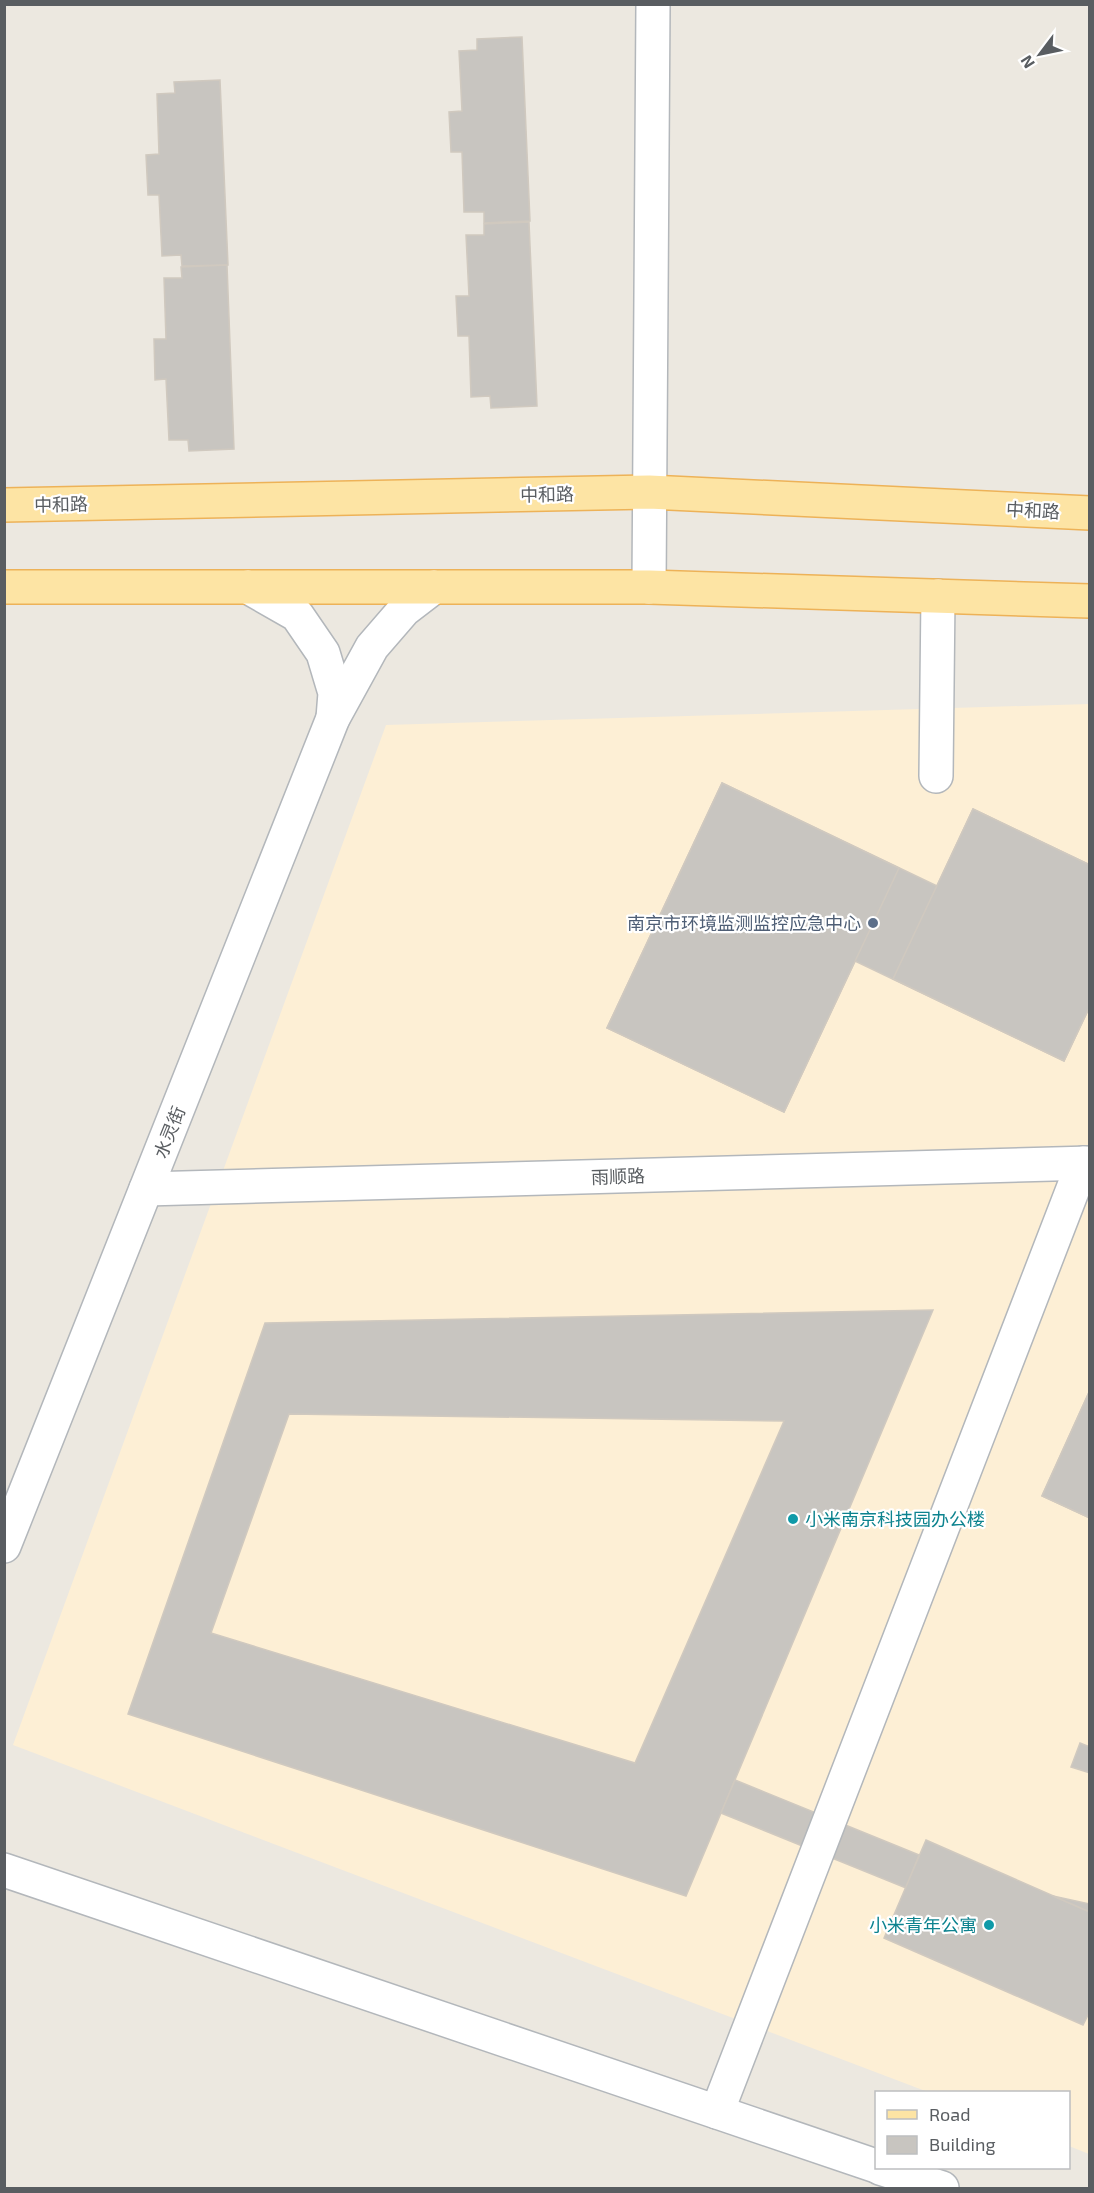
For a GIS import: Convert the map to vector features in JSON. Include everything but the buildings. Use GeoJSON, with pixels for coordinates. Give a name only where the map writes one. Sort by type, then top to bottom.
{"type":"FeatureCollection","features":[{"type":"Feature","properties":{"kind":"main road","name":"中和路"},"geometry":{"type":"LineString","coordinates":[[4,505],[649,492],[1089,513]]}},
{"type":"Feature","properties":{"kind":"main road"},"geometry":{"type":"LineString","coordinates":[[4,587],[649,587],[1089,601]]}},
{"type":"Feature","properties":{"kind":"street"},"geometry":{"type":"LineString","coordinates":[[649,587],[652,4]]}},
{"type":"Feature","properties":{"kind":"street"},"geometry":{"type":"LineString","coordinates":[[248,587],[297,615],[323,652],[334,693],[333,718]]}},
{"type":"Feature","properties":{"kind":"street","name":"水灵街"},"geometry":{"type":"LineString","coordinates":[[4,1546],[333,718],[372,647],[404,610],[434,587]]}},
{"type":"Feature","properties":{"kind":"street"},"geometry":{"type":"LineString","coordinates":[[936,776],[938,596]]}},
{"type":"Feature","properties":{"kind":"street"},"geometry":{"type":"LineString","coordinates":[[717,2112],[1086,1163]]}},
{"type":"Feature","properties":{"kind":"street","name":"雨顺路"},"geometry":{"type":"LineString","coordinates":[[146,1189],[1086,1163]]}},
{"type":"Feature","properties":{"kind":"street"},"geometry":{"type":"LineString","coordinates":[[4,1870],[875,2166]]}},
{"type":"Feature","properties":{"kind":"street"},"geometry":{"type":"LineString","coordinates":[[884,2169],[942,2188]]}},
{"type":"Feature","properties":{"kind":"shaded area"},"geometry":{"type":"Polygon","coordinates":[[[1089,704],[1089,2154],[1070,2146],[1070,2091],[925,2091],[13,1745],[386,725],[1089,704]]]}},
{"type":"Feature","properties":{"kind":"place","name":"南京市环境监测监控应急中心"},"geometry":{"type":"Point","coordinates":[873,923]}},
{"type":"Feature","properties":{"kind":"place","name":"小米南京科技园办公楼"},"geometry":{"type":"Point","coordinates":[793,1519]}},
{"type":"Feature","properties":{"kind":"place","name":"小米青年公寓"},"geometry":{"type":"Point","coordinates":[989,1925]}}]}
